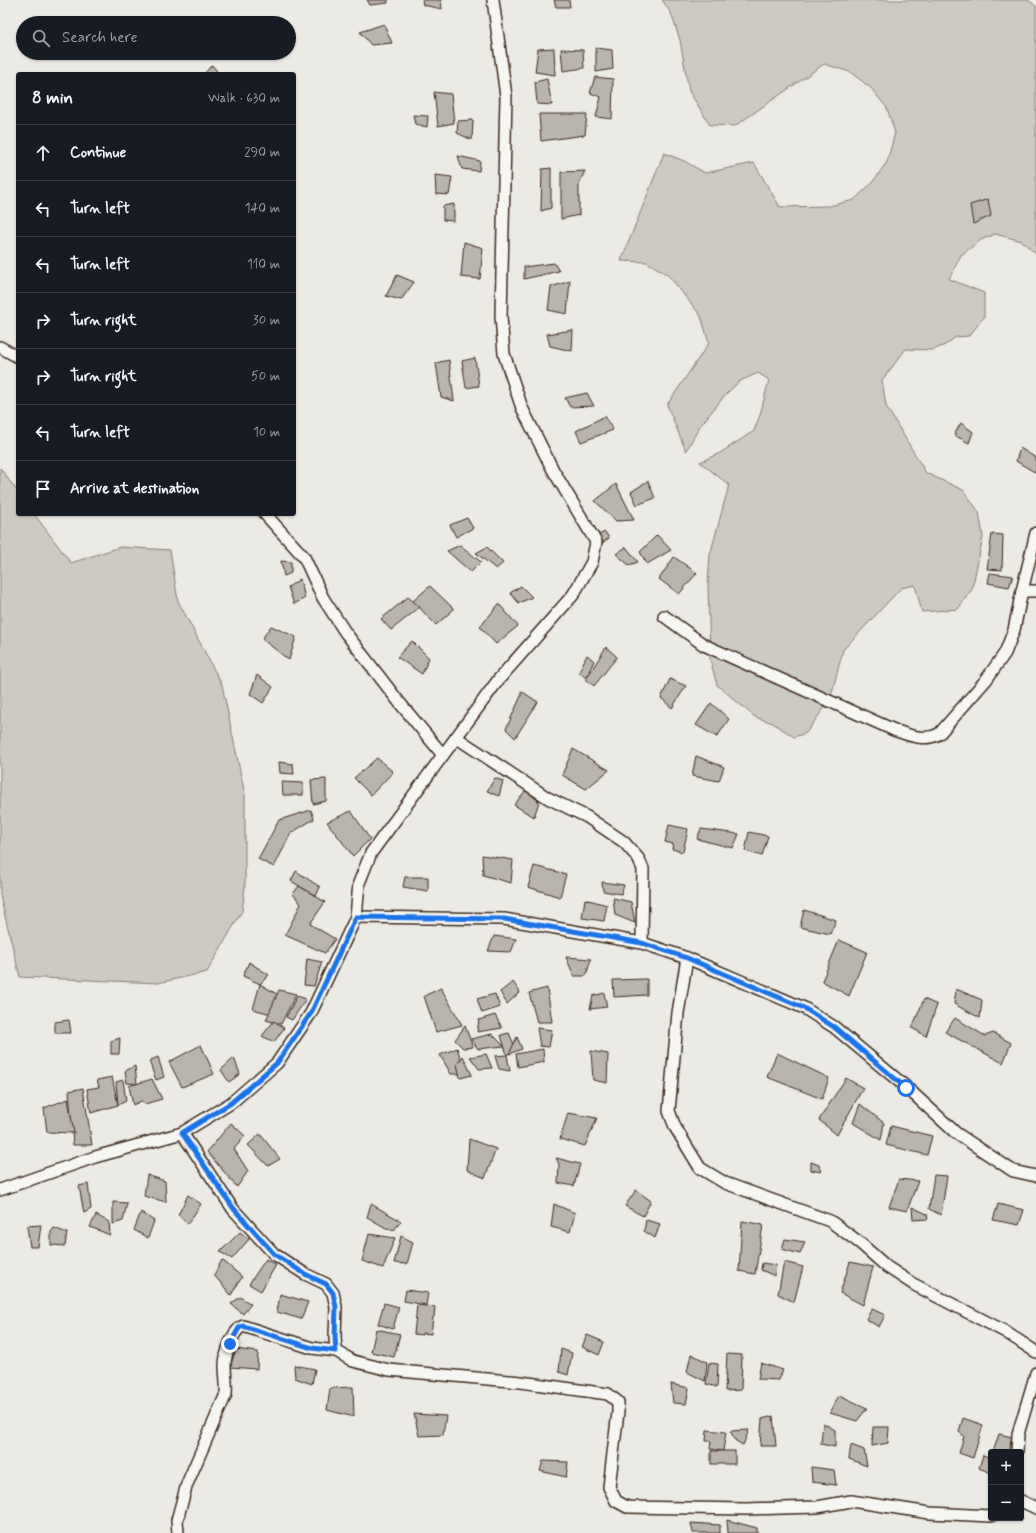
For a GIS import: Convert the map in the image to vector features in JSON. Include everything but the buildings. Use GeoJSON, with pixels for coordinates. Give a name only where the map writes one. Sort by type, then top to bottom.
{"type":"FeatureCollection","features":[{"type":"Feature","properties":{"kind":"street"},"geometry":{"type":"LineString","coordinates":[[0,1190],[95,1157],[182,1133],[231,1103],[277,1063],[311,1013],[356,917],[359,883],[371,853],[499,679],[573,595],[592,562],[596,542],[553,470],[522,408],[504,354],[501,316],[506,96],[493,0]]}},
{"type":"Feature","properties":{"kind":"street"},"geometry":{"type":"LineString","coordinates":[[0,347],[16,356]]}},
{"type":"Feature","properties":{"kind":"street"},"geometry":{"type":"LineString","coordinates":[[268,516],[304,557],[323,598],[345,632],[399,702],[443,755]]}},
{"type":"Feature","properties":{"kind":"street"},"geometry":{"type":"LineString","coordinates":[[664,616],[704,645],[894,730],[921,738],[933,737],[939,734],[986,680],[1005,653],[1014,630],[1036,533]]}},
{"type":"Feature","properties":{"kind":"street"},"geometry":{"type":"LineString","coordinates":[[1022,591],[1036,592]]}},
{"type":"Feature","properties":{"kind":"street"},"geometry":{"type":"LineString","coordinates":[[457,738],[548,798],[587,817],[624,842],[638,858],[643,869],[642,943]]}},
{"type":"Feature","properties":{"kind":"street"},"geometry":{"type":"LineString","coordinates":[[356,917],[504,919],[642,943],[687,958],[804,1008],[834,1027],[956,1133],[1013,1171],[1036,1176]]}},
{"type":"Feature","properties":{"kind":"street"},"geometry":{"type":"LineString","coordinates":[[687,958],[678,1013],[670,1111],[675,1127],[700,1168],[725,1183],[830,1221],[860,1243],[887,1267],[913,1284],[1004,1331],[1036,1352]]}},
{"type":"Feature","properties":{"kind":"street"},"geometry":{"type":"LineString","coordinates":[[182,1133],[234,1209],[274,1254],[305,1274],[326,1284],[333,1293],[336,1307],[336,1351]]}},
{"type":"Feature","properties":{"kind":"street"},"geometry":{"type":"LineString","coordinates":[[178,1533],[177,1520],[187,1484],[226,1394],[227,1384],[225,1364],[230,1344],[239,1328],[243,1326],[312,1348],[336,1351],[353,1361],[389,1370],[521,1382],[608,1394],[618,1402],[609,1487],[616,1500],[627,1507],[746,1509],[817,1507],[851,1501],[930,1513],[988,1516]]}},
{"type":"Feature","properties":{"kind":"street"},"geometry":{"type":"LineString","coordinates":[[1017,1449],[1018,1434],[1036,1373]]}},
{"type":"Feature","properties":{"kind":"street"},"geometry":{"type":"LineString","coordinates":[[1024,1502],[1036,1508]]}},
{"type":"Feature","properties":{"kind":"shaded area"},"geometry":{"type":"Polygon","coordinates":[[[662,0],[1028,0],[1036,6],[1036,254],[1022,241],[995,234],[981,240],[961,255],[949,279],[984,293],[984,317],[969,336],[956,337],[945,345],[933,350],[906,349],[882,380],[886,406],[926,473],[963,490],[979,512],[983,537],[972,589],[958,609],[922,612],[915,585],[901,588],[843,650],[830,700],[806,733],[794,737],[773,723],[755,717],[717,685],[710,659],[708,583],[710,555],[729,485],[700,462],[720,453],[754,431],[760,415],[769,380],[758,373],[740,381],[726,394],[700,426],[686,451],[667,405],[709,343],[701,316],[668,275],[647,262],[621,261],[664,153],[684,161],[705,173],[754,163],[780,207],[829,206],[854,200],[872,183],[887,162],[895,133],[887,108],[871,88],[850,72],[824,64],[735,126],[710,125],[689,91],[680,40],[671,13],[662,0]]]}},
{"type":"Feature","properties":{"kind":"shaded area"},"geometry":{"type":"Polygon","coordinates":[[[0,468],[16,489],[16,516],[36,516],[71,563],[120,547],[170,550],[178,601],[222,685],[245,795],[245,886],[242,911],[207,972],[158,983],[20,977],[0,896],[0,468]]]}},
{"type":"Feature","properties":{"kind":"route"},"geometry":{"type":"LineString","coordinates":[[230,1344],[239,1328],[243,1326],[312,1348],[336,1351],[336,1307],[333,1293],[326,1284],[305,1274],[274,1254],[234,1209],[182,1133],[231,1103],[277,1063],[311,1013],[356,917],[504,919],[642,943],[687,958],[804,1008],[834,1027],[906,1088]]}}]}
